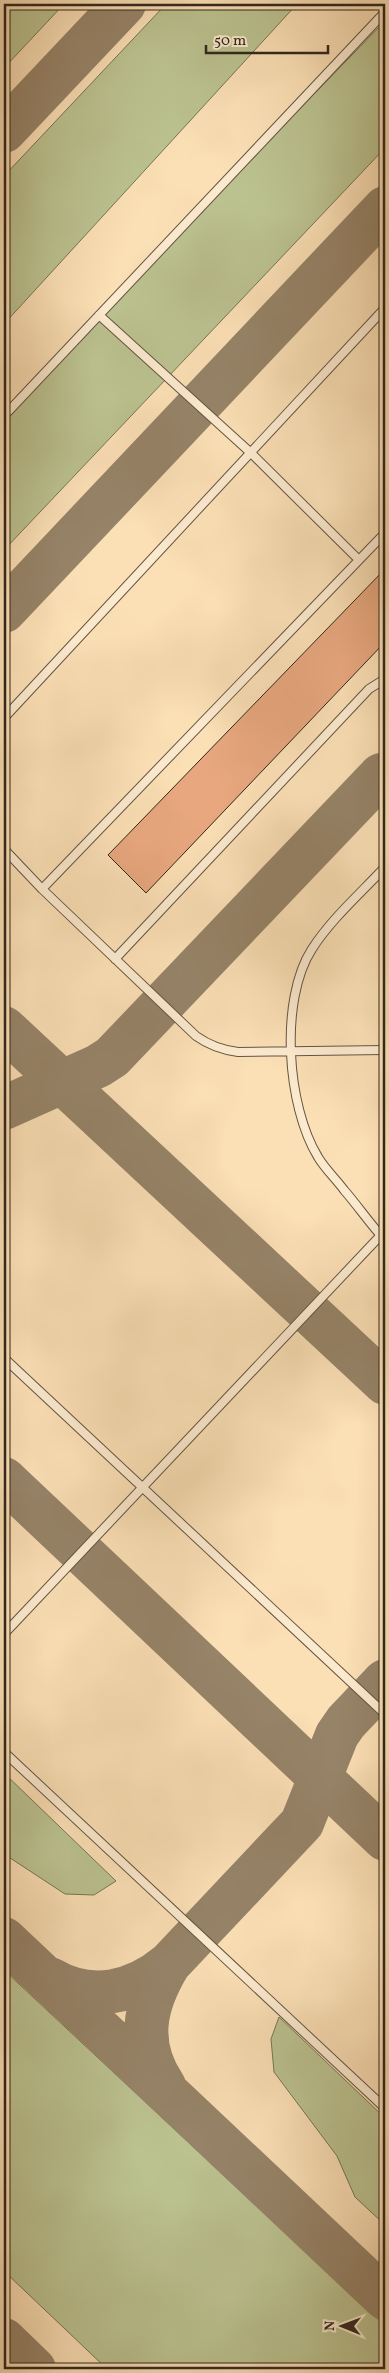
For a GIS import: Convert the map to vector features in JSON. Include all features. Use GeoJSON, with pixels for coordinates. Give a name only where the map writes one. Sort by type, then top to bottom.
{"type":"FeatureCollection","features":[{"type":"Feature","properties":{"kind":"lane"},"geometry":{"type":"LineString","coordinates":[[4,416],[385,12]]}},
{"type":"Feature","properties":{"kind":"lane"},"geometry":{"type":"LineString","coordinates":[[4,718],[385,308]]}},
{"type":"Feature","properties":{"kind":"lane"},"geometry":{"type":"LineString","coordinates":[[98,315],[251,453],[359,560]]}},
{"type":"Feature","properties":{"kind":"lane"},"geometry":{"type":"LineString","coordinates":[[42,889],[385,532]]}},
{"type":"Feature","properties":{"kind":"lane"},"geometry":{"type":"LineString","coordinates":[[115,959],[369,689],[385,679]]}},
{"type":"Feature","properties":{"kind":"lane"},"geometry":{"type":"LineString","coordinates":[[4,849],[42,889],[196,1036],[206,1043],[238,1052],[385,1050]]}},
{"type":"Feature","properties":{"kind":"lane"},"geometry":{"type":"LineString","coordinates":[[4,1634],[141,1486],[383,1237],[318,1157],[304,1126],[298,1102],[291,1052],[295,997],[311,950],[321,936],[385,867]]}},
{"type":"Feature","properties":{"kind":"lane"},"geometry":{"type":"LineString","coordinates":[[4,1358],[385,1714]]}},
{"type":"Feature","properties":{"kind":"lane"},"geometry":{"type":"LineString","coordinates":[[4,1752],[385,2108]]}},
{"type":"Feature","properties":{"kind":"green space"},"geometry":{"type":"Polygon","coordinates":[[[4,4],[64,4],[4,68],[4,4]]]}},
{"type":"Feature","properties":{"kind":"green space"},"geometry":{"type":"Polygon","coordinates":[[[166,4],[297,4],[4,324],[4,176],[166,4]]]}},
{"type":"Feature","properties":{"kind":"green space"},"geometry":{"type":"Polygon","coordinates":[[[385,21],[385,148],[4,550],[4,420],[99,315],[385,21]]]}},
{"type":"Feature","properties":{"kind":"green space"},"geometry":{"type":"Polygon","coordinates":[[[4,1773],[116,1881],[94,1895],[65,1894],[4,1854],[4,1773]]]}},
{"type":"Feature","properties":{"kind":"green space"},"geometry":{"type":"Polygon","coordinates":[[[4,1970],[385,2326],[385,2369],[107,2369],[4,2271],[4,1970]]]}},
{"type":"Feature","properties":{"kind":"green space"},"geometry":{"type":"Polygon","coordinates":[[[279,2017],[385,2118],[385,2225],[355,2197],[337,2156],[274,2072],[271,2039],[279,2017]]]}},
{"type":"Feature","properties":{"kind":"building"},"geometry":{"type":"Polygon","coordinates":[[[385,569],[385,642],[146,893],[108,855],[385,569]]]}},
{"type":"Feature","properties":{"kind":"taxiway"},"geometry":{"type":"LineString","coordinates":[[4,131],[124,4]]}},
{"type":"Feature","properties":{"kind":"taxiway"},"geometry":{"type":"LineString","coordinates":[[4,611],[385,208]]}},
{"type":"Feature","properties":{"kind":"taxiway"},"geometry":{"type":"LineString","coordinates":[[4,1108],[98,1066],[112,1057],[381,775]]}},
{"type":"Feature","properties":{"kind":"taxiway"},"geometry":{"type":"LineString","coordinates":[[4,1028],[385,1383]]}},
{"type":"Feature","properties":{"kind":"taxiway"},"geometry":{"type":"LineString","coordinates":[[4,1479],[385,1839]]}},
{"type":"Feature","properties":{"kind":"taxiway"},"geometry":{"type":"LineString","coordinates":[[50,1979],[81,1991],[112,1991],[127,1988],[141,1982],[169,1964],[302,1823],[337,1735],[346,1722],[385,1681]]}},
{"type":"Feature","properties":{"kind":"taxiway"},"geometry":{"type":"LineString","coordinates":[[4,1939],[385,2298]]}},
{"type":"Feature","properties":{"kind":"taxiway"},"geometry":{"type":"LineString","coordinates":[[164,2086],[149,2055],[147,2025],[154,1994],[169,1964]]}},
{"type":"Feature","properties":{"kind":"taxiway"},"geometry":{"type":"LineString","coordinates":[[4,2340],[34,2369]]}}]}
